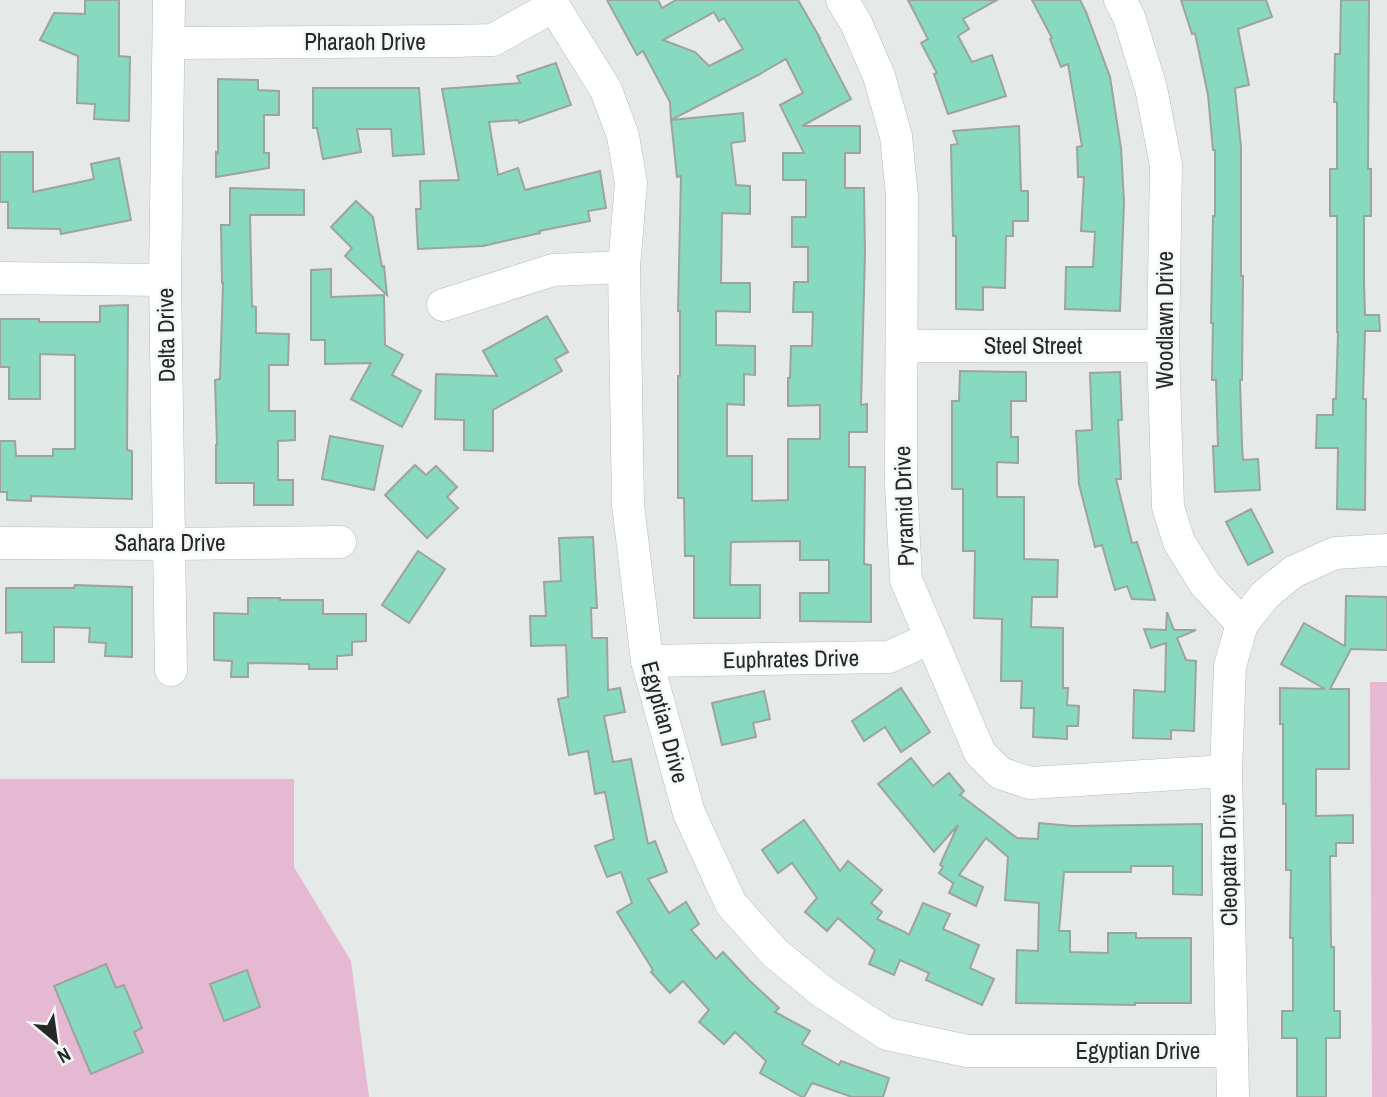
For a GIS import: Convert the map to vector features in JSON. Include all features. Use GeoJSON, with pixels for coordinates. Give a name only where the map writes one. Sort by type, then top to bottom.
{"type":"FeatureCollection","features":[{"type":"Feature","properties":{"kind":"street","name":"Delta Drive"},"geometry":{"type":"LineString","coordinates":[[169,0],[165,280],[171,670]]}},
{"type":"Feature","properties":{"kind":"street","name":"Pyramid Drive"},"geometry":{"type":"LineString","coordinates":[[842,0],[856,23],[879,76],[896,136],[901,195],[901,484],[906,580],[980,753],[1000,773],[1030,783],[1226,771]]}},
{"type":"Feature","properties":{"kind":"street","name":"Woodlawn Drive"},"geometry":{"type":"LineString","coordinates":[[1120,0],[1129,17],[1151,88],[1166,164],[1163,346],[1168,507],[1178,542],[1205,584],[1242,624]]}},
{"type":"Feature","properties":{"kind":"street","name":"Pharaoh Drive"},"geometry":{"type":"LineString","coordinates":[[169,43],[493,40],[552,3]]}},
{"type":"Feature","properties":{"kind":"street","name":"Egyptian Drive"},"geometry":{"type":"LineString","coordinates":[[552,3],[606,90],[624,136],[631,183],[624,267],[628,505],[648,661],[689,813],[731,904],[775,953],[824,993],[887,1034],[967,1051],[1232,1051]]}},
{"type":"Feature","properties":{"kind":"street"},"geometry":{"type":"LineString","coordinates":[[443,305],[552,270],[624,267]]}},
{"type":"Feature","properties":{"kind":"street"},"geometry":{"type":"LineString","coordinates":[[0,278],[165,280]]}},
{"type":"Feature","properties":{"kind":"street","name":"Steel Street"},"geometry":{"type":"LineString","coordinates":[[902,346],[1163,346]]}},
{"type":"Feature","properties":{"kind":"street","name":"Sahara Drive"},"geometry":{"type":"LineString","coordinates":[[0,542],[340,542]]}},
{"type":"Feature","properties":{"kind":"street"},"geometry":{"type":"LineString","coordinates":[[1242,624],[1265,595],[1293,572],[1335,553],[1387,550]]}},
{"type":"Feature","properties":{"kind":"street","name":"Cleopatra Drive"},"geometry":{"type":"LineString","coordinates":[[1233,1097],[1226,771],[1230,666],[1242,624]]}},
{"type":"Feature","properties":{"kind":"street","name":"Euphrates Drive"},"geometry":{"type":"LineString","coordinates":[[648,661],[888,657],[931,638]]}},
{"type":"Feature","properties":{"kind":"shaded area"},"geometry":{"type":"Polygon","coordinates":[[[1370,682],[1387,682],[1387,1097],[1372,1097],[1370,682]]]}},
{"type":"Feature","properties":{"kind":"shaded area"},"geometry":{"type":"Polygon","coordinates":[[[0,779],[294,779],[294,867],[351,961],[369,1097],[0,1097],[0,779]]]}},
{"type":"Feature","properties":{"kind":"building"},"geometry":{"type":"Polygon","coordinates":[[[85,0],[119,0],[119,56],[130,57],[129,121],[94,119],[95,104],[77,103],[78,56],[40,40],[54,13],[85,14],[85,0]]]}},
{"type":"Feature","properties":{"kind":"building"},"geometry":{"type":"Polygon","coordinates":[[[607,0],[658,0],[662,8],[676,0],[798,0],[851,99],[802,126],[860,126],[860,153],[845,153],[845,188],[864,188],[861,405],[867,404],[867,432],[849,432],[849,467],[865,467],[864,564],[871,565],[871,622],[800,621],[800,593],[829,593],[829,560],[800,560],[800,541],[731,542],[730,585],[760,585],[760,618],[694,618],[694,556],[685,556],[684,498],[678,498],[681,176],[677,177],[671,120],[670,102],[643,51],[637,55],[607,0]],[[714,12],[663,40],[695,52],[709,66],[743,49],[724,18],[719,21],[714,12]],[[786,59],[671,120],[743,113],[745,141],[731,143],[736,185],[750,186],[750,214],[722,213],[721,283],[750,283],[750,312],[716,311],[716,345],[755,346],[755,375],[744,374],[744,405],[727,404],[727,456],[752,456],[752,501],[788,500],[788,439],[820,439],[820,405],[788,406],[791,346],[812,346],[813,312],[793,312],[794,282],[808,282],[808,247],[792,247],[792,217],[806,217],[806,180],[783,180],[783,153],[804,153],[780,105],[803,93],[786,59]]]}},
{"type":"Feature","properties":{"kind":"building"},"geometry":{"type":"Polygon","coordinates":[[[908,0],[997,0],[963,19],[969,29],[958,36],[972,62],[992,55],[1006,96],[948,114],[934,74],[937,73],[921,43],[928,39],[908,0]]]}},
{"type":"Feature","properties":{"kind":"building"},"geometry":{"type":"Polygon","coordinates":[[[1032,0],[1080,0],[1110,77],[1121,148],[1124,202],[1120,311],[1065,309],[1066,267],[1093,267],[1095,232],[1081,231],[1084,177],[1078,177],[1077,147],[1082,146],[1068,64],[1061,67],[1050,39],[1052,38],[1032,0]]]}},
{"type":"Feature","properties":{"kind":"building"},"geometry":{"type":"Polygon","coordinates":[[[1181,0],[1266,0],[1272,17],[1238,29],[1249,85],[1235,88],[1241,147],[1242,445],[1243,460],[1258,459],[1260,490],[1215,492],[1213,446],[1218,446],[1216,380],[1212,380],[1211,323],[1215,150],[1208,95],[1195,33],[1192,34],[1181,0]]]}},
{"type":"Feature","properties":{"kind":"building"},"geometry":{"type":"Polygon","coordinates":[[[1341,0],[1369,0],[1368,169],[1371,169],[1371,216],[1364,216],[1365,315],[1379,315],[1380,331],[1365,331],[1365,510],[1337,509],[1338,448],[1316,448],[1317,415],[1333,415],[1333,399],[1336,399],[1337,216],[1330,216],[1330,169],[1337,169],[1335,54],[1340,54],[1341,0]]]}},
{"type":"Feature","properties":{"kind":"building"},"geometry":{"type":"Polygon","coordinates":[[[556,63],[571,105],[519,123],[518,120],[489,122],[498,175],[518,168],[525,190],[600,171],[606,208],[588,211],[590,221],[483,246],[418,249],[416,209],[421,209],[420,181],[459,180],[442,89],[520,83],[517,76],[556,63]]]}},
{"type":"Feature","properties":{"kind":"building"},"geometry":{"type":"Polygon","coordinates":[[[218,79],[258,80],[258,90],[279,91],[279,115],[264,115],[264,153],[269,153],[269,168],[216,177],[218,79]]]}},
{"type":"Feature","properties":{"kind":"building"},"geometry":{"type":"Polygon","coordinates":[[[313,88],[419,88],[424,154],[393,156],[391,129],[357,129],[361,152],[323,159],[317,128],[313,128],[313,88]]]}},
{"type":"Feature","properties":{"kind":"building"},"geometry":{"type":"Polygon","coordinates":[[[1019,126],[1021,191],[1028,191],[1028,221],[1013,221],[1013,236],[1006,236],[1005,288],[983,287],[983,310],[956,309],[956,236],[953,236],[951,145],[958,144],[953,131],[1019,126]]]}},
{"type":"Feature","properties":{"kind":"building"},"geometry":{"type":"Polygon","coordinates":[[[0,152],[33,152],[33,192],[94,179],[91,164],[119,158],[131,220],[61,234],[60,229],[8,228],[8,202],[0,202],[0,152]]]}},
{"type":"Feature","properties":{"kind":"building"},"geometry":{"type":"Polygon","coordinates":[[[230,188],[304,190],[304,215],[250,215],[252,306],[256,307],[256,333],[289,334],[288,365],[269,365],[269,411],[295,411],[295,440],[278,441],[278,480],[293,480],[293,505],[254,505],[254,483],[216,483],[215,380],[220,379],[223,283],[221,225],[230,225],[230,188]]]}},
{"type":"Feature","properties":{"kind":"building"},"geometry":{"type":"Polygon","coordinates":[[[356,201],[373,217],[382,267],[384,266],[387,295],[345,256],[352,248],[331,227],[356,201]]]}},
{"type":"Feature","properties":{"kind":"building"},"geometry":{"type":"Polygon","coordinates":[[[331,269],[331,297],[384,295],[385,345],[403,355],[392,375],[421,391],[402,427],[351,399],[371,363],[325,364],[325,340],[311,340],[311,270],[331,269]]]}},
{"type":"Feature","properties":{"kind":"building"},"geometry":{"type":"Polygon","coordinates":[[[128,305],[127,450],[132,451],[132,499],[31,496],[31,501],[7,500],[7,492],[0,492],[0,441],[15,441],[16,456],[53,456],[53,449],[75,449],[75,355],[40,354],[40,399],[9,399],[9,367],[0,367],[0,319],[100,322],[100,306],[128,305]]]}},
{"type":"Feature","properties":{"kind":"building"},"geometry":{"type":"Polygon","coordinates":[[[547,316],[568,352],[555,359],[562,371],[493,410],[493,451],[464,450],[464,420],[435,419],[436,374],[497,376],[483,351],[547,316]]]}},
{"type":"Feature","properties":{"kind":"building"},"geometry":{"type":"Polygon","coordinates":[[[960,371],[1026,372],[1026,401],[1011,401],[1011,437],[1018,437],[1018,463],[997,462],[997,497],[1024,497],[1024,559],[1058,560],[1057,597],[1032,597],[1031,627],[1063,628],[1063,688],[1068,688],[1067,705],[1079,706],[1078,726],[1067,726],[1067,739],[1033,737],[1034,708],[1021,708],[1022,681],[1001,681],[1002,619],[974,618],[975,551],[963,551],[963,489],[952,489],[952,401],[959,401],[960,371]]]}},
{"type":"Feature","properties":{"kind":"building"},"geometry":{"type":"Polygon","coordinates":[[[1120,372],[1122,420],[1118,420],[1121,479],[1116,479],[1132,543],[1137,542],[1155,600],[1132,599],[1127,586],[1115,590],[1102,545],[1095,547],[1079,484],[1076,431],[1092,430],[1090,373],[1120,372]]]}},
{"type":"Feature","properties":{"kind":"building"},"geometry":{"type":"Polygon","coordinates":[[[330,436],[383,446],[374,490],[322,479],[330,436]]]}},
{"type":"Feature","properties":{"kind":"building"},"geometry":{"type":"Polygon","coordinates":[[[415,465],[426,475],[436,466],[457,487],[447,497],[458,508],[427,538],[385,495],[415,465]]]}},
{"type":"Feature","properties":{"kind":"building"},"geometry":{"type":"Polygon","coordinates":[[[1251,509],[1273,552],[1248,565],[1226,522],[1251,509]]]}},
{"type":"Feature","properties":{"kind":"building"},"geometry":{"type":"Polygon","coordinates":[[[593,537],[597,608],[591,608],[592,638],[607,638],[608,690],[620,688],[625,712],[604,716],[613,762],[631,759],[648,844],[655,841],[667,872],[648,879],[669,913],[686,902],[699,924],[691,930],[716,959],[723,952],[779,1008],[775,1012],[810,1031],[802,1044],[839,1065],[841,1061],[889,1078],[883,1097],[852,1097],[812,1083],[802,1097],[760,1073],[766,1061],[735,1032],[724,1044],[699,1022],[709,1010],[683,981],[670,993],[651,972],[653,970],[617,912],[632,903],[621,872],[607,877],[595,846],[614,839],[605,792],[595,794],[588,751],[569,755],[558,699],[568,697],[566,645],[531,646],[530,616],[546,616],[544,582],[561,581],[559,538],[593,537]]]}},
{"type":"Feature","properties":{"kind":"building"},"geometry":{"type":"Polygon","coordinates":[[[418,551],[445,569],[409,623],[382,605],[418,551]]]}},
{"type":"Feature","properties":{"kind":"building"},"geometry":{"type":"Polygon","coordinates":[[[75,585],[132,587],[132,657],[105,656],[106,643],[89,642],[90,628],[54,627],[54,662],[22,662],[22,632],[6,633],[6,588],[74,588],[75,585]]]}},
{"type":"Feature","properties":{"kind":"building"},"geometry":{"type":"Polygon","coordinates":[[[1346,596],[1387,597],[1387,650],[1351,649],[1330,689],[1349,689],[1349,769],[1316,769],[1316,816],[1353,815],[1353,843],[1336,843],[1336,856],[1330,856],[1334,1011],[1340,1011],[1340,1038],[1326,1038],[1326,1097],[1297,1097],[1297,1038],[1282,1038],[1282,1011],[1293,1011],[1293,938],[1290,938],[1291,870],[1286,870],[1286,804],[1283,804],[1280,688],[1325,689],[1281,664],[1304,623],[1345,646],[1346,596]]]}},
{"type":"Feature","properties":{"kind":"building"},"geometry":{"type":"Polygon","coordinates":[[[248,598],[323,600],[323,614],[366,614],[366,641],[352,642],[352,655],[337,656],[337,669],[309,669],[309,664],[248,663],[248,677],[231,677],[232,661],[214,660],[214,613],[248,614],[248,598]]]}},
{"type":"Feature","properties":{"kind":"building"},"geometry":{"type":"Polygon","coordinates":[[[1167,612],[1174,630],[1196,630],[1177,638],[1186,660],[1196,661],[1194,731],[1171,730],[1171,739],[1133,738],[1134,690],[1165,692],[1166,643],[1151,648],[1144,629],[1166,630],[1167,612]]]}},
{"type":"Feature","properties":{"kind":"building"},"geometry":{"type":"Polygon","coordinates":[[[901,688],[930,732],[901,752],[885,727],[864,741],[852,721],[901,688]]]}},
{"type":"Feature","properties":{"kind":"building"},"geometry":{"type":"Polygon","coordinates":[[[764,691],[770,719],[753,723],[756,737],[722,745],[712,703],[764,691]]]}},
{"type":"Feature","properties":{"kind":"building"},"geometry":{"type":"Polygon","coordinates":[[[911,758],[933,786],[949,773],[964,791],[960,795],[1017,838],[1038,839],[1039,823],[1073,826],[1202,824],[1202,895],[1173,894],[1173,866],[1131,866],[1131,872],[1064,872],[1059,931],[1070,931],[1070,952],[1108,953],[1108,933],[1136,933],[1136,938],[1191,938],[1191,1003],[1016,1003],[1017,950],[1038,951],[1039,903],[1005,900],[1008,857],[986,838],[959,875],[983,887],[976,906],[949,893],[954,882],[939,873],[943,867],[940,865],[958,825],[934,852],[878,784],[911,758]]]}},
{"type":"Feature","properties":{"kind":"building"},"geometry":{"type":"Polygon","coordinates":[[[804,820],[840,871],[848,861],[882,890],[871,903],[882,912],[877,919],[909,935],[923,903],[950,914],[943,929],[979,945],[970,968],[994,979],[982,1005],[926,980],[929,973],[900,960],[894,975],[869,964],[875,950],[838,918],[827,931],[805,912],[817,898],[792,863],[778,873],[762,850],[804,820]]]}},
{"type":"Feature","properties":{"kind":"building"},"geometry":{"type":"Polygon","coordinates":[[[106,964],[116,988],[124,985],[142,1028],[134,1032],[143,1052],[91,1074],[54,986],[106,964]]]}},
{"type":"Feature","properties":{"kind":"building"},"geometry":{"type":"Polygon","coordinates":[[[247,970],[260,1007],[224,1021],[210,984],[247,970]]]}}]}
